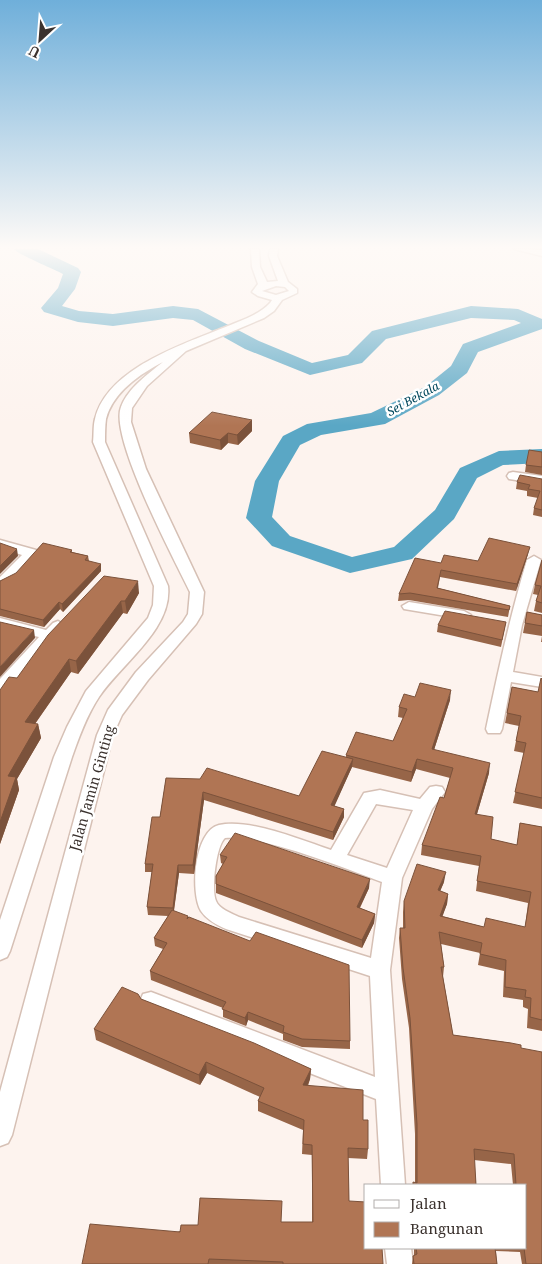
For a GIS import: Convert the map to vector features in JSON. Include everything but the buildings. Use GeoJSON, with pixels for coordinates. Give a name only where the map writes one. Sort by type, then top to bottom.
{"type":"FeatureCollection","features":[{"type":"Feature","properties":{"kind":"street","name":"Jalan Jamin Ginting"},"geometry":{"type":"LineString","coordinates":[[0,950],[63,757],[75,727],[92,695],[153,622],[163,600],[161,586],[99,442],[99,423],[119,388],[140,370],[162,356],[252,320],[272,308]]}},
{"type":"Feature","properties":{"kind":"street","name":"Jalan Jamin Ginting"},"geometry":{"type":"LineString","coordinates":[[0,1135],[105,735],[114,714],[136,684],[180,635],[195,614],[197,592],[136,462],[124,420],[124,410],[137,391],[188,347]]}},
{"type":"Feature","properties":{"kind":"street"},"geometry":{"type":"LineString","coordinates":[[513,476],[542,480]]}},
{"type":"Feature","properties":{"kind":"street"},"geometry":{"type":"LineString","coordinates":[[0,544],[31,553],[0,584]]}},
{"type":"Feature","properties":{"kind":"street"},"geometry":{"type":"LineString","coordinates":[[494,729],[513,621],[534,560]]}},
{"type":"Feature","properties":{"kind":"street"},"geometry":{"type":"LineString","coordinates":[[410,606],[476,618]]}},
{"type":"Feature","properties":{"kind":"street"},"geometry":{"type":"LineString","coordinates":[[0,689],[70,614]]}},
{"type":"Feature","properties":{"kind":"street"},"geometry":{"type":"LineString","coordinates":[[513,621],[534,618]]}},
{"type":"Feature","properties":{"kind":"street"},"geometry":{"type":"LineString","coordinates":[[0,623],[50,635]]}},
{"type":"Feature","properties":{"kind":"street"},"geometry":{"type":"LineString","coordinates":[[504,676],[542,682]]}},
{"type":"Feature","properties":{"kind":"street"},"geometry":{"type":"LineString","coordinates":[[394,1184],[380,970],[392,878],[424,806],[436,792]]}},
{"type":"Feature","properties":{"kind":"street"},"geometry":{"type":"LineString","coordinates":[[336,859],[370,798],[380,797],[424,806]]}},
{"type":"Feature","properties":{"kind":"street"},"geometry":{"type":"LineString","coordinates":[[380,970],[219,917],[206,905],[210,843],[219,832],[237,830],[336,859],[392,878]]}},
{"type":"Feature","properties":{"kind":"street"},"geometry":{"type":"LineString","coordinates":[[151,1001],[387,1092]]}},
{"type":"Feature","properties":{"kind":"street"},"geometry":{"type":"LineString","coordinates":[[398,1249],[400,1264]]}},
{"type":"Feature","properties":{"kind":"waterway","name":"Sei Bekala"},"geometry":{"type":"LineString","coordinates":[[50,308],[78,316],[113,320],[173,312],[198,315],[252,345],[310,369],[355,359],[379,335],[471,312],[518,315],[537,324],[470,348],[460,369],[432,391],[377,419],[315,429],[291,441],[267,481],[259,518],[281,541],[350,565],[403,553],[445,514],[468,473],[499,458],[542,456]]}}]}
